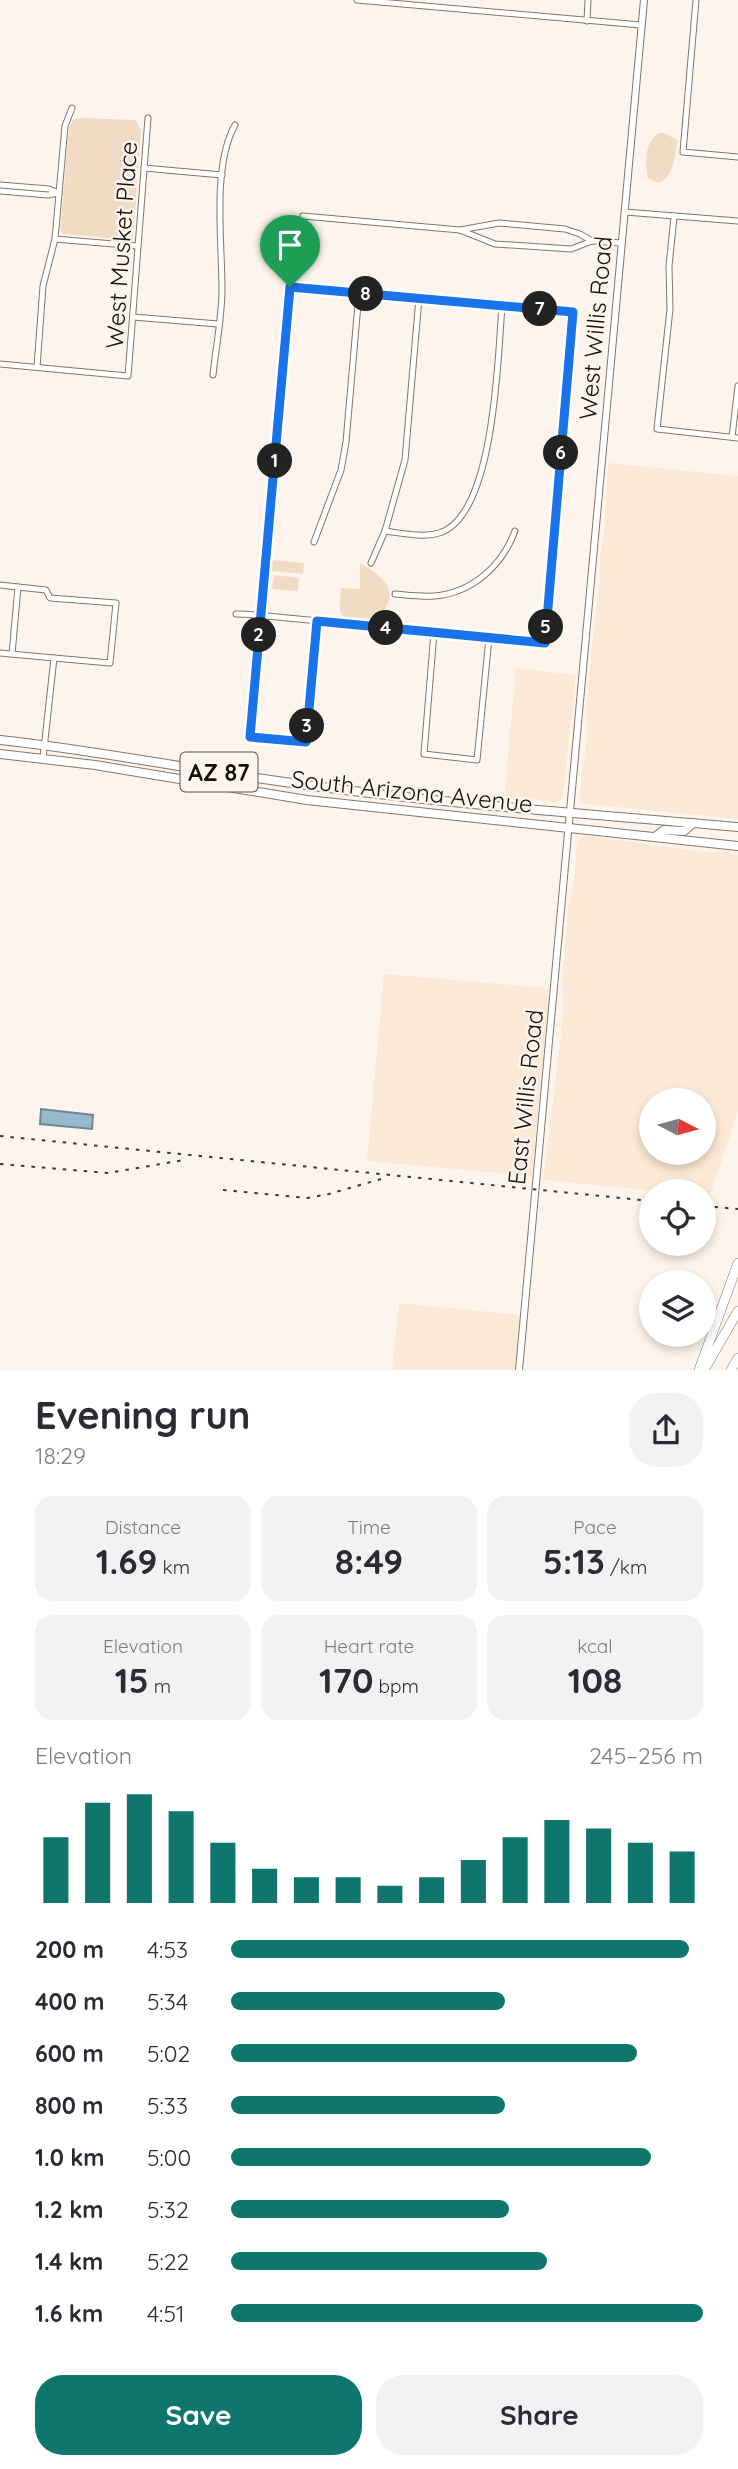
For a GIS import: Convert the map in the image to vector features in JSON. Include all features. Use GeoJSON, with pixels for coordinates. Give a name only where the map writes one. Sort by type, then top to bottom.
{"type":"FeatureCollection","features":[{"type":"Feature","properties":{"kind":"highway"},"geometry":{"type":"LineString","coordinates":[[702,1370],[738,1263]]}},
{"type":"Feature","properties":{"kind":"highway"},"geometry":{"type":"LineString","coordinates":[[702,1370],[738,1311]]}},
{"type":"Feature","properties":{"kind":"highway"},"geometry":{"type":"LineString","coordinates":[[731,1370],[738,1358]]}},
{"type":"Feature","properties":{"kind":"main road","name":"South Arizona Avenue"},"geometry":{"type":"LineString","coordinates":[[0,740],[45,744],[358,791],[738,827]]}},
{"type":"Feature","properties":{"kind":"main road","name":"South Arizona Avenue"},"geometry":{"type":"LineString","coordinates":[[0,754],[43,758],[307,800],[738,846]]}},
{"type":"Feature","properties":{"kind":"main road"},"geometry":{"type":"LineString","coordinates":[[655,837],[664,830],[684,831],[693,823]]}},
{"type":"Feature","properties":{"kind":"street"},"geometry":{"type":"LineString","coordinates":[[357,0],[465,6],[641,25]]}},
{"type":"Feature","properties":{"kind":"street"},"geometry":{"type":"LineString","coordinates":[[587,21],[588,0]]}},
{"type":"Feature","properties":{"kind":"street","name":"West Willis Road"},"geometry":{"type":"LineString","coordinates":[[568,827],[644,0]]}},
{"type":"Feature","properties":{"kind":"street"},"geometry":{"type":"LineString","coordinates":[[696,0],[683,152],[738,157]]}},
{"type":"Feature","properties":{"kind":"street"},"geometry":{"type":"LineString","coordinates":[[0,364],[37,367],[43,286],[55,239],[65,125],[72,108]]}},
{"type":"Feature","properties":{"kind":"street","name":"West Musket Place"},"geometry":{"type":"LineString","coordinates":[[37,367],[128,376],[148,118]]}},
{"type":"Feature","properties":{"kind":"street"},"geometry":{"type":"LineString","coordinates":[[213,375],[222,292],[222,175],[227,139],[235,125]]}},
{"type":"Feature","properties":{"kind":"street"},"geometry":{"type":"LineString","coordinates":[[144,168],[222,175]]}},
{"type":"Feature","properties":{"kind":"street"},"geometry":{"type":"LineString","coordinates":[[0,185],[49,189],[59,193]]}},
{"type":"Feature","properties":{"kind":"street"},"geometry":{"type":"LineString","coordinates":[[0,191],[48,195],[59,193]]}},
{"type":"Feature","properties":{"kind":"street"},"geometry":{"type":"LineString","coordinates":[[625,212],[738,221]]}},
{"type":"Feature","properties":{"kind":"street"},"geometry":{"type":"LineString","coordinates":[[303,216],[460,230],[490,243],[571,249],[592,241],[622,243]]}},
{"type":"Feature","properties":{"kind":"street"},"geometry":{"type":"LineString","coordinates":[[674,217],[669,266],[670,309],[657,429],[735,438],[738,386]]}},
{"type":"Feature","properties":{"kind":"street"},"geometry":{"type":"LineString","coordinates":[[460,230],[481,224],[499,223],[565,229],[592,241]]}},
{"type":"Feature","properties":{"kind":"street"},"geometry":{"type":"LineString","coordinates":[[55,239],[137,246]]}},
{"type":"Feature","properties":{"kind":"street"},"geometry":{"type":"LineString","coordinates":[[236,614],[261,616],[317,621],[545,643],[573,312],[290,287],[261,616],[250,737],[306,742],[317,621]]}},
{"type":"Feature","properties":{"kind":"street"},"geometry":{"type":"LineString","coordinates":[[314,542],[341,470],[346,442],[359,293]]}},
{"type":"Feature","properties":{"kind":"street"},"geometry":{"type":"LineString","coordinates":[[371,563],[385,531],[405,460],[419,298]]}},
{"type":"Feature","properties":{"kind":"street"},"geometry":{"type":"LineString","coordinates":[[385,531],[438,533],[456,523],[465,508],[478,480],[489,439],[502,306]]}},
{"type":"Feature","properties":{"kind":"street"},"geometry":{"type":"LineString","coordinates":[[134,317],[218,324]]}},
{"type":"Feature","properties":{"kind":"street"},"geometry":{"type":"LineString","coordinates":[[395,594],[434,596],[474,583],[488,573],[500,559],[515,531]]}},
{"type":"Feature","properties":{"kind":"street"},"geometry":{"type":"LineString","coordinates":[[0,586],[46,590],[50,598],[116,603],[110,663],[0,653]]}},
{"type":"Feature","properties":{"kind":"street"},"geometry":{"type":"LineString","coordinates":[[12,654],[18,587]]}},
{"type":"Feature","properties":{"kind":"street"},"geometry":{"type":"LineString","coordinates":[[434,632],[424,754],[477,760],[489,638]]}},
{"type":"Feature","properties":{"kind":"street"},"geometry":{"type":"LineString","coordinates":[[43,758],[54,658]]}},
{"type":"Feature","properties":{"kind":"street","name":"East Willis Road"},"geometry":{"type":"LineString","coordinates":[[519,1370],[568,827]]}},
{"type":"Feature","properties":{"kind":"shaded area"},"geometry":{"type":"Polygon","coordinates":[[[73,120],[136,120],[141,130],[133,238],[129,240],[63,234],[60,230],[69,129],[73,120]]]}},
{"type":"Feature","properties":{"kind":"shaded area"},"geometry":{"type":"Polygon","coordinates":[[[659,133],[678,140],[671,170],[662,181],[656,182],[648,178],[646,160],[648,148],[659,133]]]}},
{"type":"Feature","properties":{"kind":"shaded area"},"geometry":{"type":"Polygon","coordinates":[[[608,463],[738,476],[738,819],[586,804],[579,800],[587,736],[586,710],[600,582],[608,463]]]}},
{"type":"Feature","properties":{"kind":"shaded area"},"geometry":{"type":"Polygon","coordinates":[[[272,560],[304,563],[303,574],[271,571],[272,560]]]}},
{"type":"Feature","properties":{"kind":"shaded area"},"geometry":{"type":"Polygon","coordinates":[[[360,563],[385,583],[390,598],[380,614],[368,622],[345,618],[340,611],[341,588],[360,589],[360,563]]]}},
{"type":"Feature","properties":{"kind":"shaded area"},"geometry":{"type":"Polygon","coordinates":[[[274,575],[299,578],[298,591],[272,589],[274,575]]]}},
{"type":"Feature","properties":{"kind":"shaded area"},"geometry":{"type":"Polygon","coordinates":[[[516,668],[576,675],[563,796],[558,803],[520,797],[504,799],[516,668]]]}},
{"type":"Feature","properties":{"kind":"shaded area"},"geometry":{"type":"Polygon","coordinates":[[[582,835],[705,852],[724,851],[738,855],[738,1111],[716,1179],[639,1179],[639,1189],[543,1180],[560,1044],[568,909],[574,882],[577,842],[582,835]]]}},
{"type":"Feature","properties":{"kind":"shaded area"},"geometry":{"type":"Polygon","coordinates":[[[384,974],[549,988],[532,1176],[367,1161],[384,974]]]}},
{"type":"Feature","properties":{"kind":"shaded area"},"geometry":{"type":"Polygon","coordinates":[[[399,1303],[521,1315],[515,1370],[392,1370],[399,1303]]]}},
{"type":"Feature","properties":{"kind":"water"},"geometry":{"type":"Polygon","coordinates":[[[41,1109],[93,1115],[92,1129],[40,1124],[41,1109]]]}},
{"type":"Feature","properties":{"kind":"railway"},"geometry":{"type":"LineString","coordinates":[[0,1136],[639,1200]]}},
{"type":"Feature","properties":{"kind":"railway"},"geometry":{"type":"LineString","coordinates":[[0,1164],[108,1173],[184,1160]]}},
{"type":"Feature","properties":{"kind":"railway"},"geometry":{"type":"LineString","coordinates":[[223,1190],[307,1198],[381,1179]]}},
{"type":"Feature","properties":{"kind":"railway"},"geometry":{"type":"LineString","coordinates":[[716,1207],[738,1209]]}},
{"type":"Feature","properties":{"kind":"route"},"geometry":{"type":"LineString","coordinates":[[290,287],[573,312],[545,643],[317,621],[306,742],[250,737],[290,287]]}}]}
